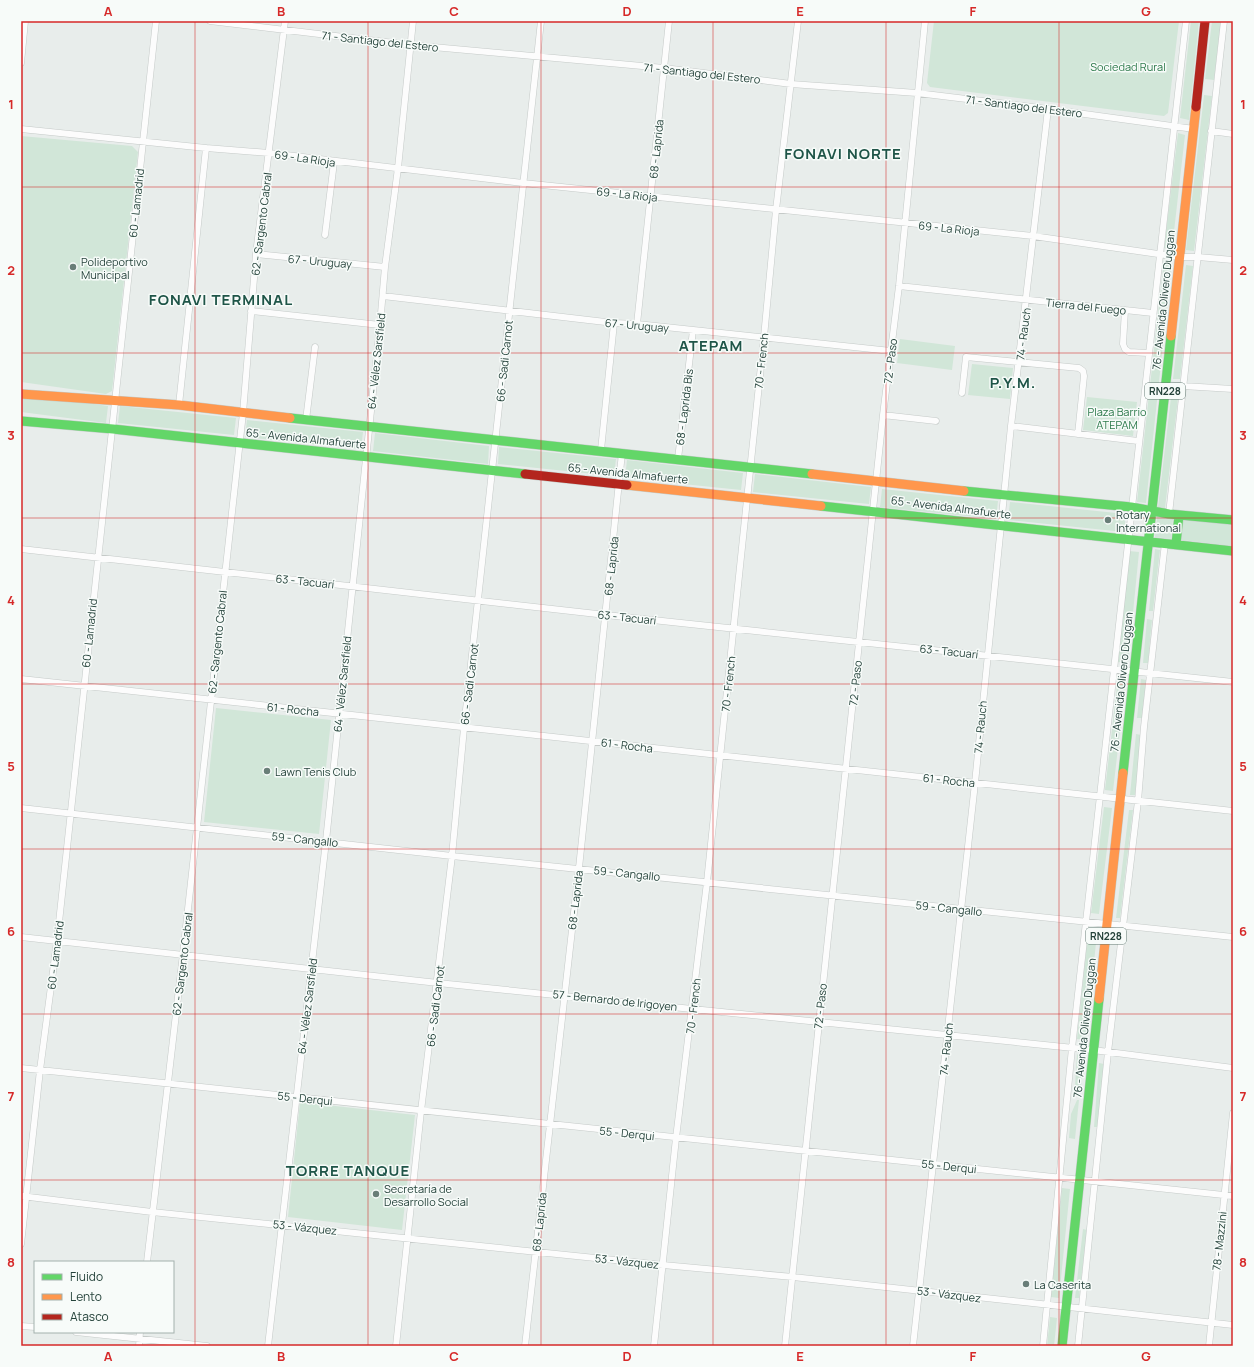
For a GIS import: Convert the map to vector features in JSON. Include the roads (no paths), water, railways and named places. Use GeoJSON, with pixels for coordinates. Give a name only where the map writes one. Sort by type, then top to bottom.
{"type":"FeatureCollection","features":[{"type":"Feature","properties":{"kind":"main road","name":"76 - Avenida Olivero Duggan"},"geometry":{"type":"LineString","coordinates":[[1062,1346],[1135,671],[1147,540],[1166,385],[1205,21]]}},
{"type":"Feature","properties":{"kind":"main road","name":"65 - Avenida Almafuerte"},"geometry":{"type":"LineString","coordinates":[[21,394],[179,406],[496,441],[601,450],[1003,496],[1131,507],[1169,514],[1233,520]]}},
{"type":"Feature","properties":{"kind":"main road","name":"65 - Avenida Almafuerte"},"geometry":{"type":"LineString","coordinates":[[21,422],[113,429],[492,471],[873,510],[1233,551]]}},
{"type":"Feature","properties":{"kind":"main road"},"geometry":{"type":"LineString","coordinates":[[1176,544],[1179,514]]}},
{"type":"Feature","properties":{"kind":"street"},"geometry":{"type":"LineString","coordinates":[[21,63],[25,21]]}},
{"type":"Feature","properties":{"kind":"street","name":"60 - Lamadrid"},"geometry":{"type":"LineString","coordinates":[[21,1244],[24,1196],[57,941],[97,557],[113,429],[156,21]]}},
{"type":"Feature","properties":{"kind":"street","name":"71 - Santiago del Estero"},"geometry":{"type":"LineString","coordinates":[[210,21],[411,46],[664,68],[791,84],[917,93],[1175,125],[1194,129]]}},
{"type":"Feature","properties":{"kind":"street","name":"62 - Sargento Cabral"},"geometry":{"type":"LineString","coordinates":[[147,1261],[167,1084],[184,954],[243,413],[256,254],[285,21]]}},
{"type":"Feature","properties":{"kind":"street","name":"64 - Vélez Sarsfield"},"geometry":{"type":"LineString","coordinates":[[268,1346],[295,1096],[312,968],[326,841],[383,296],[384,267],[398,168],[413,21]]}},
{"type":"Feature","properties":{"kind":"street","name":"66 - Sadi Carnot"},"geometry":{"type":"LineString","coordinates":[[396,1346],[421,1111],[438,982],[452,856],[464,728],[541,21]]}},
{"type":"Feature","properties":{"kind":"street","name":"68 - Laprida"},"geometry":{"type":"LineString","coordinates":[[638,324],[669,21]]}},
{"type":"Feature","properties":{"kind":"street","name":"70 - French"},"geometry":{"type":"LineString","coordinates":[[654,1346],[676,1138],[693,1009],[707,882],[776,210],[798,21]]}},
{"type":"Feature","properties":{"kind":"street","name":"72 - Paso"},"geometry":{"type":"LineString","coordinates":[[785,1346],[818,1022],[847,769],[883,415],[899,286],[925,21]]}},
{"type":"Feature","properties":{"kind":"street","name":"76 - Avenida Olivero Duggan"},"geometry":{"type":"LineString","coordinates":[[1043,1346],[1072,1048],[1101,797],[1127,538],[1186,21]]}},
{"type":"Feature","properties":{"kind":"street"},"geometry":{"type":"LineString","coordinates":[[1169,514],[1224,21]]}},
{"type":"Feature","properties":{"kind":"street","name":"74 - Rauch"},"geometry":{"type":"LineString","coordinates":[[913,1346],[975,783],[987,655],[1002,525],[1003,496],[1010,426],[1020,361],[1048,109]]}},
{"type":"Feature","properties":{"kind":"street","name":"69 - La Rioja"},"geometry":{"type":"LineString","coordinates":[[21,129],[269,153],[334,162],[650,197],[1033,236],[1160,255],[1233,260]]}},
{"type":"Feature","properties":{"kind":"street"},"geometry":{"type":"LineString","coordinates":[[1211,131],[1233,134]]}},
{"type":"Feature","properties":{"kind":"street"},"geometry":{"type":"LineString","coordinates":[[179,406],[206,148]]}},
{"type":"Feature","properties":{"kind":"street"},"geometry":{"type":"LineString","coordinates":[[325,235],[334,162]]}},
{"type":"Feature","properties":{"kind":"street","name":"67 - Uruguay"},"geometry":{"type":"LineString","coordinates":[[256,254],[384,267]]}},
{"type":"Feature","properties":{"kind":"street","name":"Tierra del Fuego"},"geometry":{"type":"LineString","coordinates":[[899,286],[1153,313]]}},
{"type":"Feature","properties":{"kind":"street","name":"67 - Uruguay"},"geometry":{"type":"LineString","coordinates":[[383,296],[614,323],[638,324],[891,350]]}},
{"type":"Feature","properties":{"kind":"street"},"geometry":{"type":"LineString","coordinates":[[1125,310],[1123,344],[1125,349],[1129,352],[1148,353]]}},
{"type":"Feature","properties":{"kind":"street"},"geometry":{"type":"LineString","coordinates":[[251,311],[380,325]]}},
{"type":"Feature","properties":{"kind":"street"},"geometry":{"type":"LineString","coordinates":[[601,450],[614,323]]}},
{"type":"Feature","properties":{"kind":"street","name":"68 - Laprida Bis"},"geometry":{"type":"LineString","coordinates":[[678,460],[694,330]]}},
{"type":"Feature","properties":{"kind":"street"},"geometry":{"type":"LineString","coordinates":[[306,420],[315,347]]}},
{"type":"Feature","properties":{"kind":"street"},"geometry":{"type":"LineString","coordinates":[[962,393],[966,357],[1020,361],[1078,368],[1083,371],[1084,376],[1078,434]]}},
{"type":"Feature","properties":{"kind":"street"},"geometry":{"type":"LineString","coordinates":[[1166,385],[1233,389]]}},
{"type":"Feature","properties":{"kind":"street"},"geometry":{"type":"LineString","coordinates":[[883,415],[936,421]]}},
{"type":"Feature","properties":{"kind":"street"},"geometry":{"type":"LineString","coordinates":[[1010,426],[1138,441]]}},
{"type":"Feature","properties":{"kind":"street","name":"68 - Laprida"},"geometry":{"type":"LineString","coordinates":[[525,1346],[579,868],[620,484],[622,453]]}},
{"type":"Feature","properties":{"kind":"street"},"geometry":{"type":"LineString","coordinates":[[1078,1346],[1081,1307],[1096,1182],[1108,1052],[1138,801],[1150,673],[1165,543]]}},
{"type":"Feature","properties":{"kind":"street","name":"63 - Tacuarí"},"geometry":{"type":"LineString","coordinates":[[21,549],[606,615],[1233,682]]}},
{"type":"Feature","properties":{"kind":"street","name":"61 - Rocha"},"geometry":{"type":"LineString","coordinates":[[21,679],[1233,811]]}},
{"type":"Feature","properties":{"kind":"street","name":"59 - Cangallo"},"geometry":{"type":"LineString","coordinates":[[21,808],[70,812],[197,828],[452,856],[579,868],[961,910],[1086,922],[1107,926],[1123,926],[1233,938]]}},
{"type":"Feature","properties":{"kind":"street","name":"57 - Bernardo de Irigoyen"},"geometry":{"type":"LineString","coordinates":[[21,937],[947,1036],[1093,1050],[1233,1068]]}},
{"type":"Feature","properties":{"kind":"street","name":"55 - Derqui"},"geometry":{"type":"LineString","coordinates":[[21,1068],[295,1096],[549,1125],[805,1150],[1233,1196]]}},
{"type":"Feature","properties":{"kind":"street","name":"78 - Mazzini"},"geometry":{"type":"LineString","coordinates":[[1209,1346],[1233,1113]]}},
{"type":"Feature","properties":{"kind":"street","name":"53 - Vázquez"},"geometry":{"type":"LineString","coordinates":[[24,1196],[152,1212],[663,1265],[793,1276],[1233,1325]]}},
{"type":"Feature","properties":{"kind":"street"},"geometry":{"type":"LineString","coordinates":[[21,1326],[34,1327]]}},
{"type":"Feature","properties":{"kind":"street"},"geometry":{"type":"LineString","coordinates":[[82,1333],[139,1343],[207,1346]]}},
{"type":"Feature","properties":{"kind":"street"},"geometry":{"type":"LineString","coordinates":[[139,1343],[140,1333]]}},
{"type":"Feature","properties":{"kind":"place","name":"Polideportivo Municipal"},"geometry":{"type":"Point","coordinates":[73,267]}},
{"type":"Feature","properties":{"kind":"place","name":"Rotary International"},"geometry":{"type":"Point","coordinates":[1108,520]}},
{"type":"Feature","properties":{"kind":"place","name":"Lawn Tenis Club"},"geometry":{"type":"Point","coordinates":[267,771]}},
{"type":"Feature","properties":{"kind":"place","name":"Secretaría de Desarrollo Social"},"geometry":{"type":"Point","coordinates":[376,1194]}},
{"type":"Feature","properties":{"kind":"place","name":"La Caserita"},"geometry":{"type":"Point","coordinates":[1026,1284]}},
{"type":"Feature","properties":{"kind":"district","name":"FONAVI NORTE"},"geometry":{"type":"Point","coordinates":[843,153]}},
{"type":"Feature","properties":{"kind":"district","name":"FONAVI TERMINAL"},"geometry":{"type":"Point","coordinates":[221,299]}},
{"type":"Feature","properties":{"kind":"district","name":"ATEPAM"},"geometry":{"type":"Point","coordinates":[711,345]}},
{"type":"Feature","properties":{"kind":"district","name":"P.Y.M."},"geometry":{"type":"Point","coordinates":[1013,382]}},
{"type":"Feature","properties":{"kind":"district","name":"TORRE TANQUE"},"geometry":{"type":"Point","coordinates":[348,1170]}},
{"type":"Feature","properties":{"kind":"park label","name":"Sociedad Rural"},"geometry":{"type":"Point","coordinates":[1128,66]}},
{"type":"Feature","properties":{"kind":"park label","name":"Plaza Barrio ATEPAM"},"geometry":{"type":"Point","coordinates":[1117,417]}}]}
